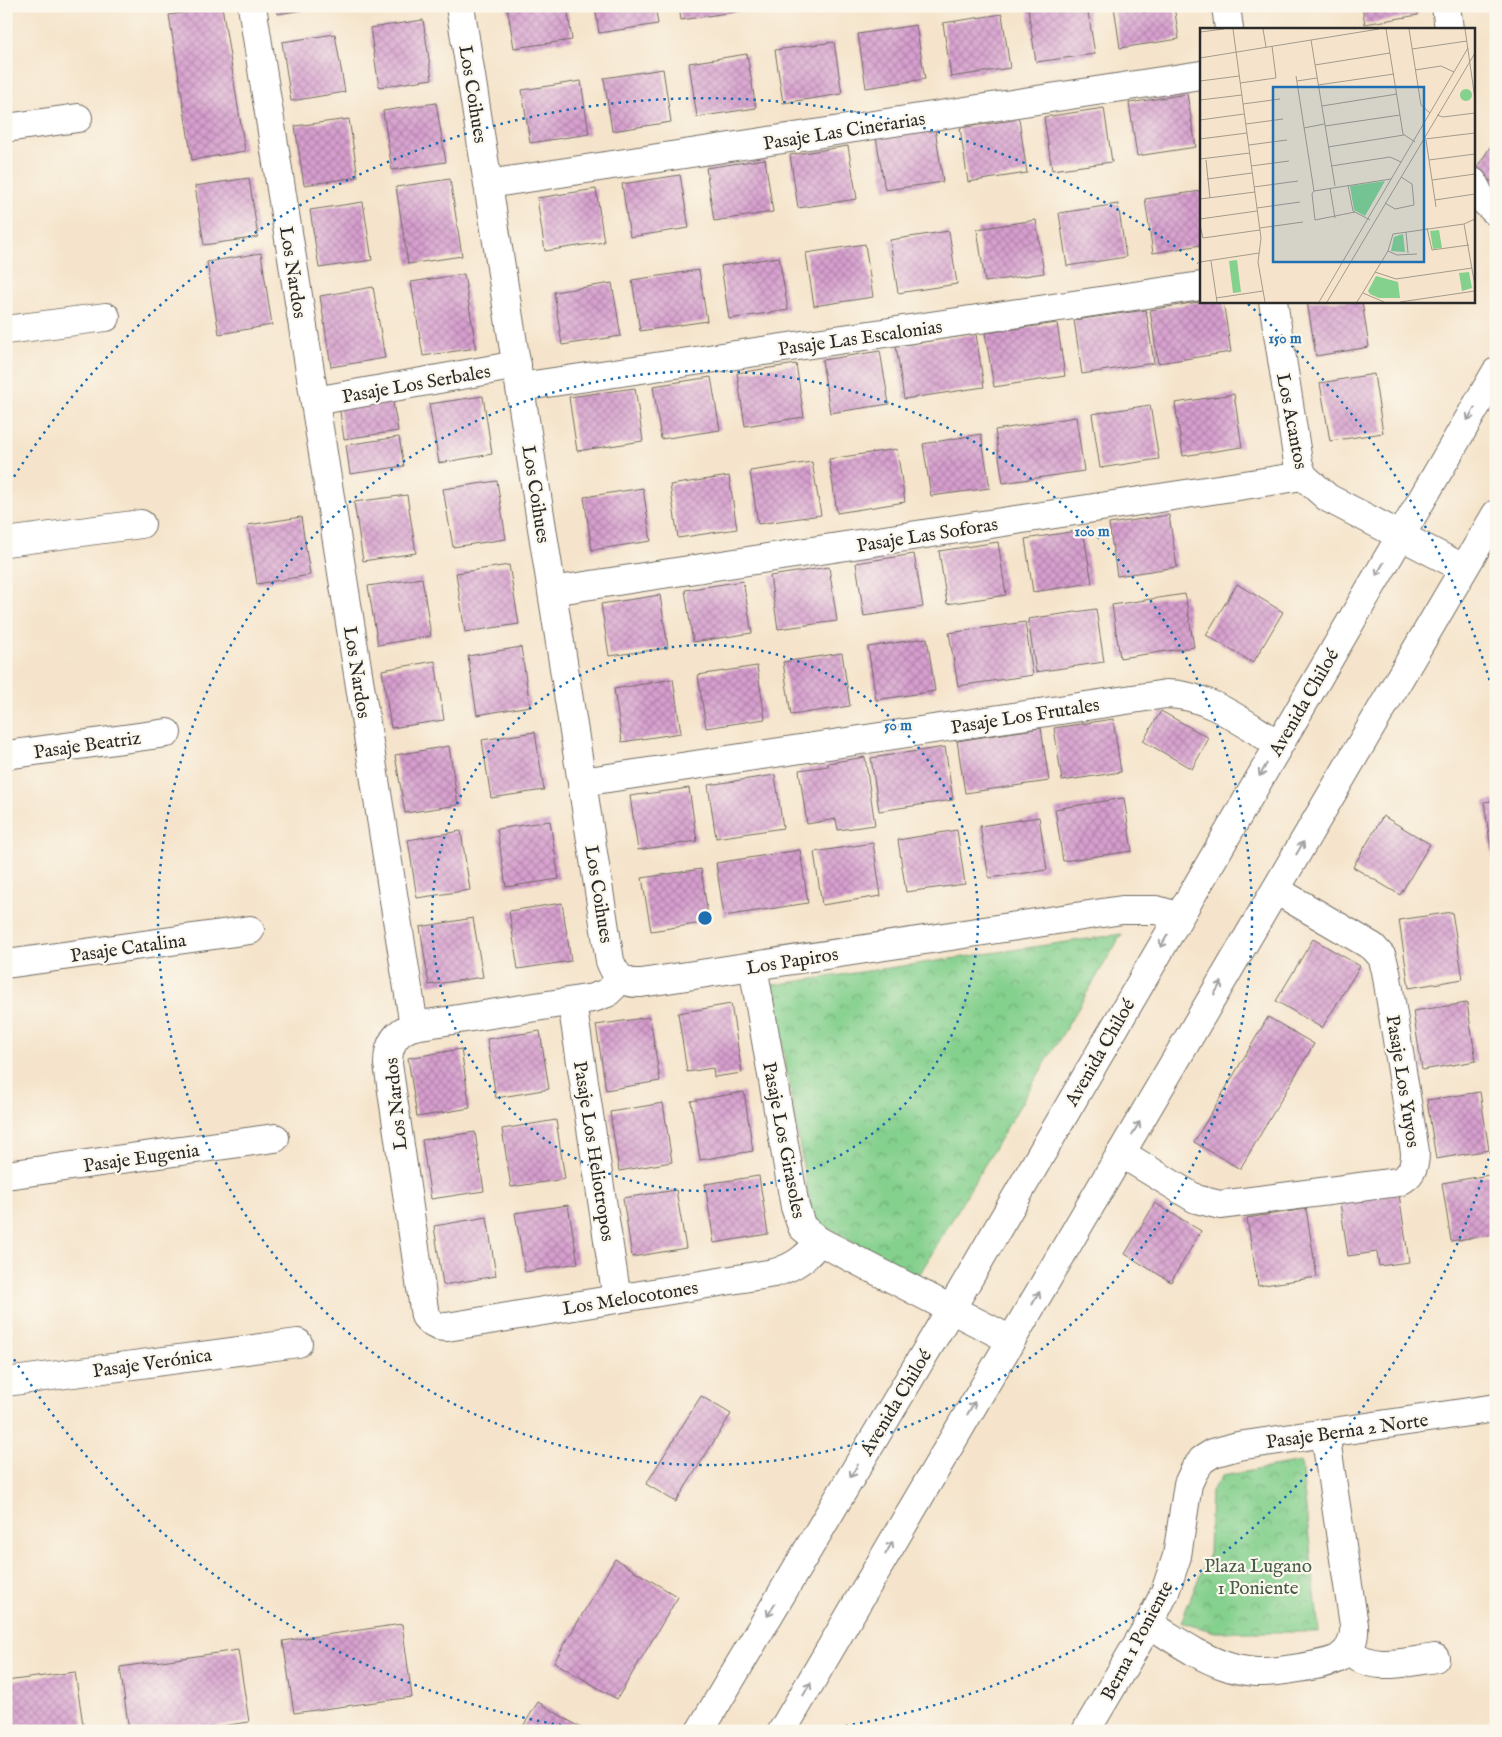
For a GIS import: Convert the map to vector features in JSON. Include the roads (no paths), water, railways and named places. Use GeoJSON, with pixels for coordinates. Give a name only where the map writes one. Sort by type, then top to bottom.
{"type":"FeatureCollection","features":[{"type":"Feature","properties":{"kind":"street","name":"Los Nardos"},"geometry":{"type":"LineString","coordinates":[[252,6],[414,1026],[398,1034],[393,1040],[388,1052],[388,1064],[423,1307],[425,1316],[431,1324]]}},
{"type":"Feature","properties":{"kind":"street","name":"Los Coihues"},"geometry":{"type":"LineString","coordinates":[[460,6],[610,961],[614,971],[621,979]]}},
{"type":"Feature","properties":{"kind":"street"},"geometry":{"type":"LineString","coordinates":[[1226,6],[1229,28]]}},
{"type":"Feature","properties":{"kind":"street"},"geometry":{"type":"LineString","coordinates":[[1446,6],[1449,28]]}},
{"type":"Feature","properties":{"kind":"street","name":"Pasaje Las Cinerarias"},"geometry":{"type":"LineString","coordinates":[[488,184],[1200,75]]}},
{"type":"Feature","properties":{"kind":"street"},"geometry":{"type":"LineString","coordinates":[[6,128],[78,118]]}},
{"type":"Feature","properties":{"kind":"street"},"geometry":{"type":"LineString","coordinates":[[1474,184],[1481,198],[1496,212]]}},
{"type":"Feature","properties":{"kind":"street","name":"Pasaje Las Escalonias"},"geometry":{"type":"LineString","coordinates":[[518,376],[1200,286]]}},
{"type":"Feature","properties":{"kind":"street","name":"Los Acantos"},"geometry":{"type":"LineString","coordinates":[[1273,302],[1298,462],[1303,476],[1328,498],[1462,568]]}},
{"type":"Feature","properties":{"kind":"street"},"geometry":{"type":"LineString","coordinates":[[6,330],[106,317]]}},
{"type":"Feature","properties":{"kind":"street","name":"Avenida Chiloé"},"geometry":{"type":"LineString","coordinates":[[700,1731],[951,1309],[1496,372]]}},
{"type":"Feature","properties":{"kind":"street","name":"Pasaje Los Serbales"},"geometry":{"type":"LineString","coordinates":[[315,400],[518,376]]}},
{"type":"Feature","properties":{"kind":"street","name":"Pasaje Las Soforas"},"geometry":{"type":"LineString","coordinates":[[552,591],[1303,476]]}},
{"type":"Feature","properties":{"kind":"street"},"geometry":{"type":"LineString","coordinates":[[782,1731],[1276,890],[1462,568],[1496,514]]}},
{"type":"Feature","properties":{"kind":"street"},"geometry":{"type":"LineString","coordinates":[[6,542],[140,524]]}},
{"type":"Feature","properties":{"kind":"street","name":"Pasaje Los Frutales"},"geometry":{"type":"LineString","coordinates":[[582,782],[1166,694],[1178,694],[1204,700],[1278,744]]}},
{"type":"Feature","properties":{"kind":"street","name":"Pasaje Beatriz"},"geometry":{"type":"LineString","coordinates":[[6,755],[167,733]]}},
{"type":"Feature","properties":{"kind":"street","name":"Pasaje Los Yuyos"},"geometry":{"type":"LineString","coordinates":[[1121,1153],[1196,1198],[1220,1205],[1398,1182],[1411,1173],[1415,1163],[1415,1152],[1386,971],[1382,957],[1373,948],[1276,890]]}},
{"type":"Feature","properties":{"kind":"street","name":"Los Papiros"},"geometry":{"type":"LineString","coordinates":[[621,979],[631,983],[641,983],[1122,910],[1156,910],[1178,916]]}},
{"type":"Feature","properties":{"kind":"street","name":"Pasaje Catalina"},"geometry":{"type":"LineString","coordinates":[[6,964],[250,930]]}},
{"type":"Feature","properties":{"kind":"street","name":"Pasaje Los Girasoles"},"geometry":{"type":"LineString","coordinates":[[752,966],[797,1218],[802,1227],[819,1241],[1011,1340]]}},
{"type":"Feature","properties":{"kind":"street"},"geometry":{"type":"LineString","coordinates":[[414,1026],[572,1003],[607,993],[621,979]]}},
{"type":"Feature","properties":{"kind":"street","name":"Pasaje Los Heliotropos"},"geometry":{"type":"LineString","coordinates":[[572,1003],[617,1299]]}},
{"type":"Feature","properties":{"kind":"street","name":"Pasaje Eugenia"},"geometry":{"type":"LineString","coordinates":[[6,1175],[275,1138]]}},
{"type":"Feature","properties":{"kind":"street","name":"Los Melocotones"},"geometry":{"type":"LineString","coordinates":[[431,1324],[438,1327],[447,1327],[789,1269],[807,1256],[819,1241]]}},
{"type":"Feature","properties":{"kind":"street","name":"Pasaje Verónica"},"geometry":{"type":"LineString","coordinates":[[6,1382],[298,1343]]}},
{"type":"Feature","properties":{"kind":"street","name":"Pasaje Berna 2 Norte"},"geometry":{"type":"LineString","coordinates":[[1202,1460],[1225,1448],[1496,1408]]}},
{"type":"Feature","properties":{"kind":"street"},"geometry":{"type":"LineString","coordinates":[[1149,1624],[1210,1660],[1237,1670],[1258,1672],[1326,1662],[1339,1658],[1348,1650],[1355,1634],[1325,1433]]}},
{"type":"Feature","properties":{"kind":"street","name":"Berna 1 Poniente"},"geometry":{"type":"LineString","coordinates":[[1086,1731],[1149,1624],[1165,1592],[1177,1556],[1188,1484],[1202,1460]]}},
{"type":"Feature","properties":{"kind":"street"},"geometry":{"type":"LineString","coordinates":[[1348,1650],[1364,1662],[1377,1665],[1435,1658]]}},
{"type":"Feature","properties":{"kind":"park label","name":"Plaza Lugano 1 Poniente"},"geometry":{"type":"Point","coordinates":[1258,1576]}}]}
